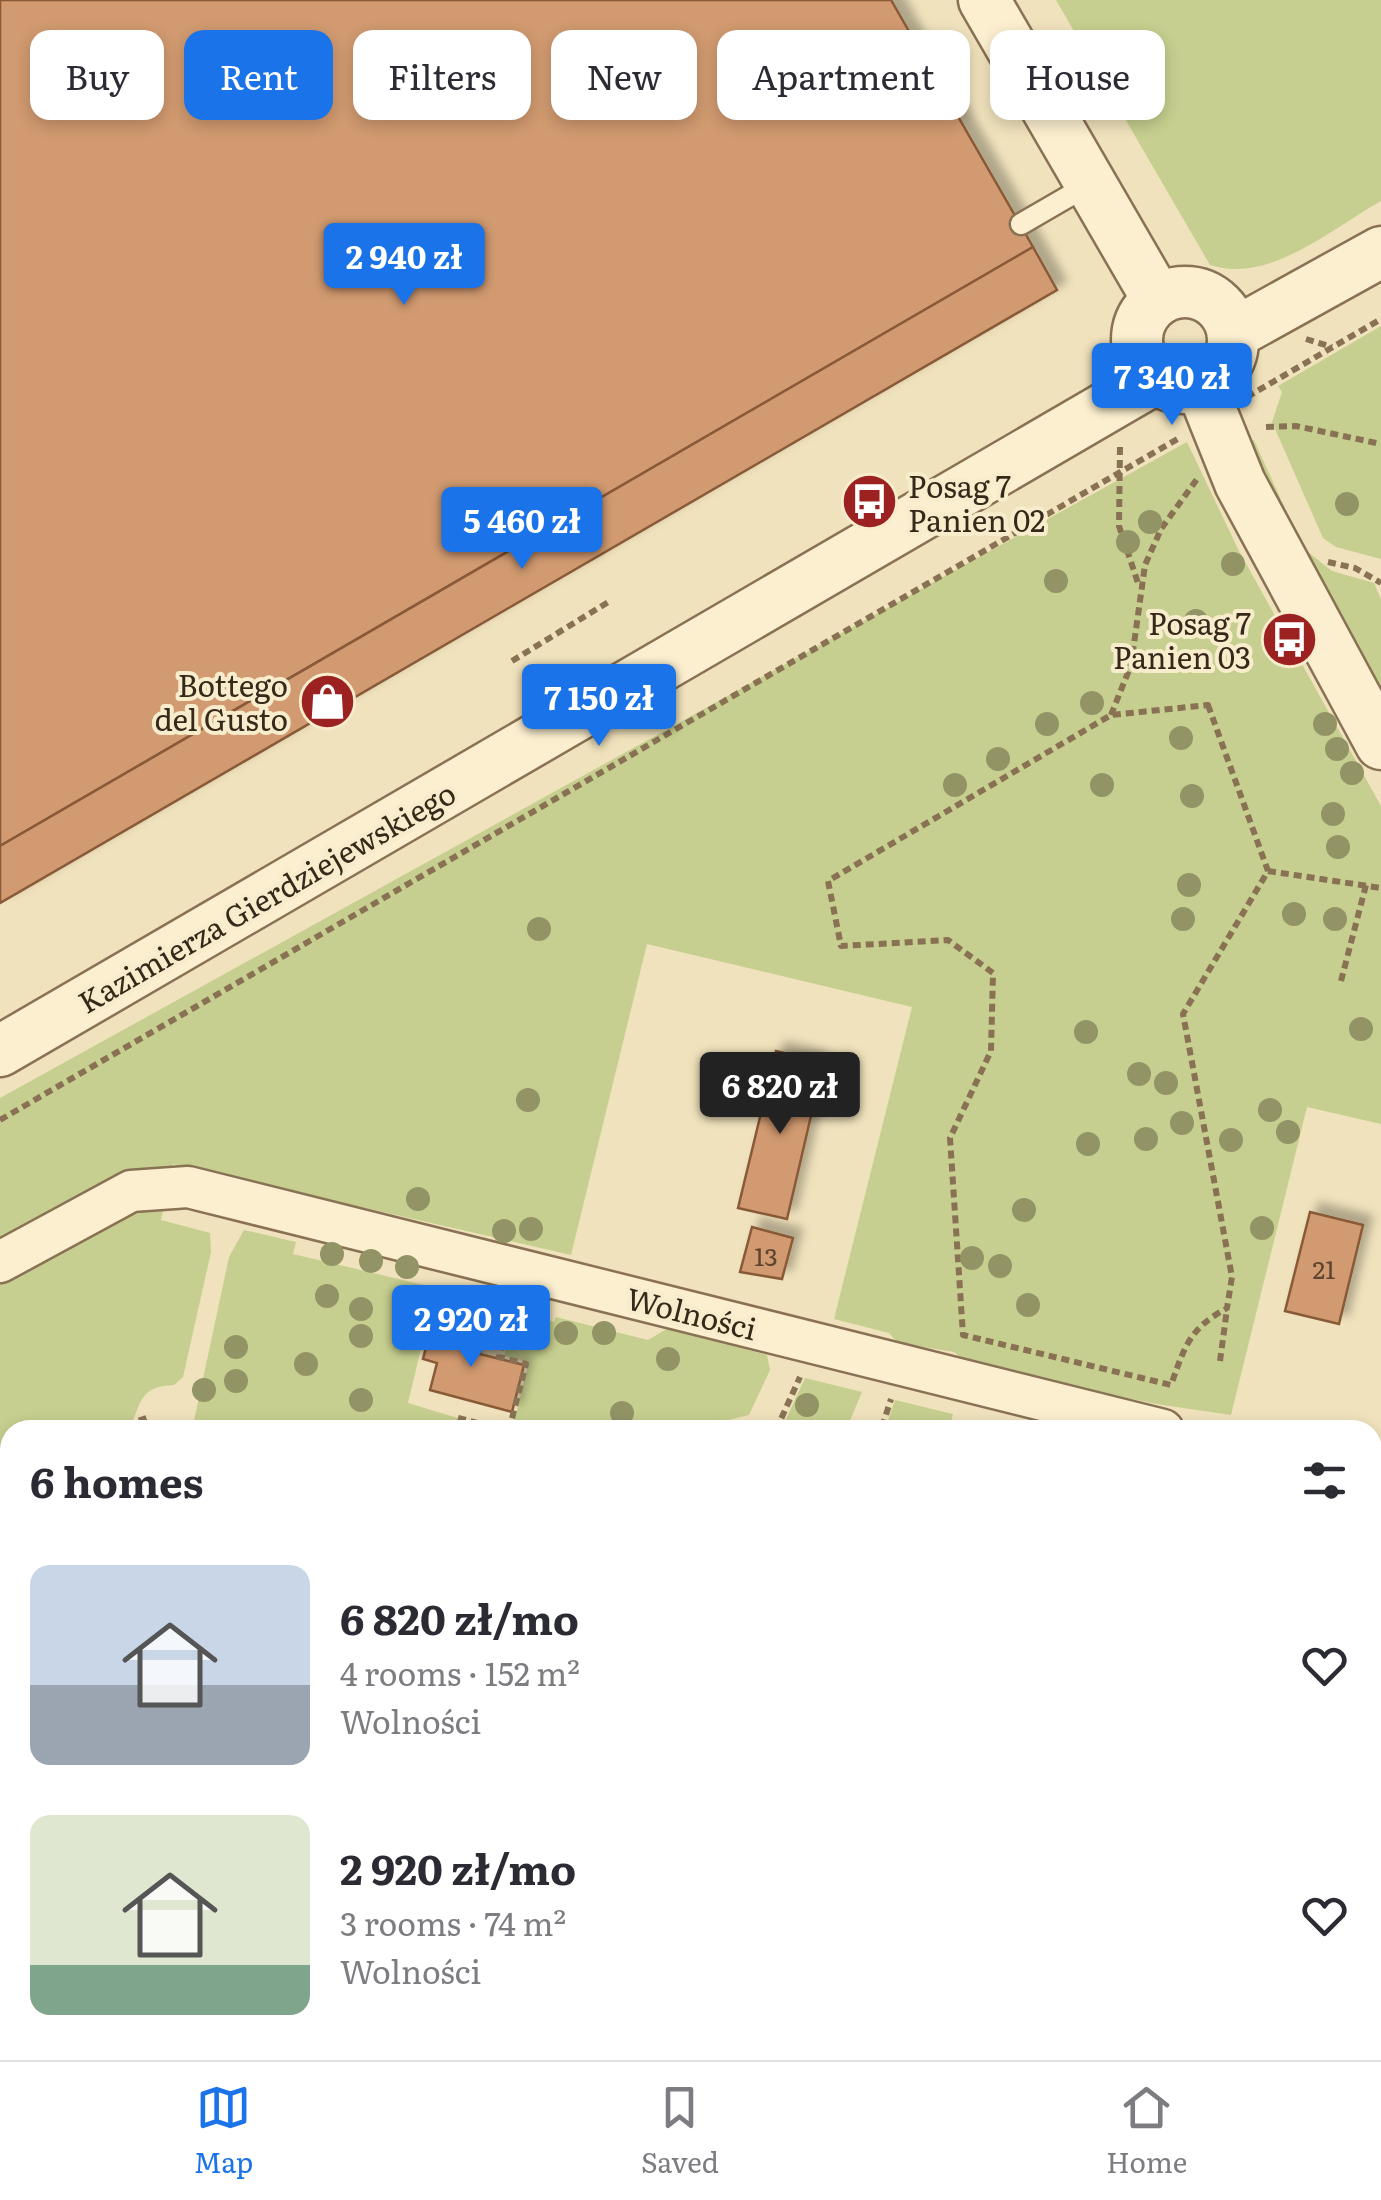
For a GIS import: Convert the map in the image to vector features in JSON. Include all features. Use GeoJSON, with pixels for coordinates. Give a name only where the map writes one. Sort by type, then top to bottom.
{"type":"FeatureCollection","features":[{"type":"Feature","properties":{"kind":"street"},"geometry":{"type":"LineString","coordinates":[[984,0],[1158,300]]}},
{"type":"Feature","properties":{"kind":"street"},"geometry":{"type":"LineString","coordinates":[[1232,334],[1381,252]]}},
{"type":"Feature","properties":{"kind":"street"},"geometry":{"type":"LineString","coordinates":[[1198,398],[1228,364],[1232,334],[1219,306],[1206,297],[1176,292],[1158,300],[1137,332],[1140,360],[1198,398],[1240,484],[1381,744]]}},
{"type":"Feature","properties":{"kind":"street","name":"Kazimierza Gierdziejewskiego"},"geometry":{"type":"LineString","coordinates":[[0,1051],[1198,398]]}},
{"type":"Feature","properties":{"kind":"street","name":"Wolności"},"geometry":{"type":"LineString","coordinates":[[0,1262],[131,1191],[188,1187],[1123,1420]]}},
{"type":"Feature","properties":{"kind":"lane"},"geometry":{"type":"LineString","coordinates":[[1021,224],[1090,184]]}},
{"type":"Feature","properties":{"kind":"path"},"geometry":{"type":"LineString","coordinates":[[0,1120],[1118,473],[1198,398],[1381,319]]}},
{"type":"Feature","properties":{"kind":"path"},"geometry":{"type":"LineString","coordinates":[[1266,427],[1296,426],[1381,444]]}},
{"type":"Feature","properties":{"kind":"path"},"geometry":{"type":"LineString","coordinates":[[1120,446],[1119,526],[1140,586]]}},
{"type":"Feature","properties":{"kind":"path"},"geometry":{"type":"LineString","coordinates":[[1111,715],[1131,665],[1140,586],[1161,529],[1199,474]]}},
{"type":"Feature","properties":{"kind":"path"},"geometry":{"type":"LineString","coordinates":[[512,661],[610,600]]}},
{"type":"Feature","properties":{"kind":"path"},"geometry":{"type":"LineString","coordinates":[[1226,1308],[1200,1324],[1185,1345],[1171,1385],[963,1335],[950,1138],[990,1051],[994,973],[948,940],[841,946],[828,882],[1111,715],[1208,705],[1268,870]]}},
{"type":"Feature","properties":{"kind":"path"},"geometry":{"type":"LineString","coordinates":[[1268,870],[1381,888]]}},
{"type":"Feature","properties":{"kind":"path"},"geometry":{"type":"LineString","coordinates":[[1220,1361],[1232,1277],[1183,1014],[1268,870]]}},
{"type":"Feature","properties":{"kind":"path"},"geometry":{"type":"LineString","coordinates":[[1341,981],[1366,886]]}},
{"type":"Feature","properties":{"kind":"path"},"geometry":{"type":"LineString","coordinates":[[501,1304],[492,1340],[503,1342],[499,1357],[526,1364],[510,1420]]}},
{"type":"Feature","properties":{"kind":"path"},"geometry":{"type":"LineString","coordinates":[[781,1420],[800,1377]]}},
{"type":"Feature","properties":{"kind":"path"},"geometry":{"type":"LineString","coordinates":[[884,1420],[891,1399]]}},
{"type":"Feature","properties":{"kind":"path"},"geometry":{"type":"LineString","coordinates":[[141,1420],[150,1417]]}},
{"type":"Feature","properties":{"kind":"path"},"geometry":{"type":"LineString","coordinates":[[458,1418],[466,1420]]}},
{"type":"Feature","properties":{"kind":"green space"},"geometry":{"type":"Polygon","coordinates":[[[1056,0],[1381,0],[1381,201],[1321,239],[1277,260],[1233,269],[1210,265],[1126,120],[1165,120],[1165,30],[1073,30],[1056,0]]]}},
{"type":"Feature","properties":{"kind":"green space"},"geometry":{"type":"Polygon","coordinates":[[[1381,326],[1381,559],[1336,547],[1323,538],[1272,422],[1282,392],[1278,386],[1381,326]]]}},
{"type":"Feature","properties":{"kind":"green space"},"geometry":{"type":"Polygon","coordinates":[[[1254,440],[1303,548],[1332,571],[1374,583],[1381,599],[1381,707],[1244,443],[1254,440]]]}},
{"type":"Feature","properties":{"kind":"green space"},"geometry":{"type":"Polygon","coordinates":[[[1187,442],[1239,551],[1381,806],[1381,1124],[1307,1107],[1231,1415],[1156,1404],[969,1364],[954,1352],[898,1343],[889,1333],[834,1319],[912,1007],[647,944],[571,1255],[173,1164],[161,1220],[210,1233],[211,1252],[183,1377],[174,1385],[148,1393],[133,1420],[0,1420],[0,1098],[1187,442]]]}},
{"type":"Feature","properties":{"kind":"green space"},"geometry":{"type":"Polygon","coordinates":[[[244,1230],[296,1242],[293,1254],[424,1285],[422,1293],[441,1298],[435,1320],[428,1319],[408,1403],[464,1420],[194,1420],[229,1257],[244,1230]]]}},
{"type":"Feature","properties":{"kind":"green space"},"geometry":{"type":"Polygon","coordinates":[[[504,1310],[554,1322],[556,1317],[648,1340],[670,1327],[767,1355],[770,1370],[749,1415],[728,1420],[514,1420],[529,1362],[504,1356],[508,1340],[497,1337],[504,1310]]]}},
{"type":"Feature","properties":{"kind":"green space"},"geometry":{"type":"Polygon","coordinates":[[[805,1378],[862,1392],[850,1420],[786,1420],[805,1378]]]}},
{"type":"Feature","properties":{"kind":"green space"},"geometry":{"type":"Polygon","coordinates":[[[895,1400],[953,1414],[952,1420],[888,1420],[895,1400]]]}},
{"type":"Feature","properties":{"kind":"building"},"geometry":{"type":"Polygon","coordinates":[[[0,0],[891,0],[908,30],[717,30],[717,120],[960,120],[1033,247],[0,846],[0,0]]]}},
{"type":"Feature","properties":{"kind":"building"},"geometry":{"type":"Polygon","coordinates":[[[1033,247],[1057,290],[0,903],[0,846],[1033,247]]]}},
{"type":"Feature","properties":{"kind":"building"},"geometry":{"type":"Polygon","coordinates":[[[776,1051],[817,1061],[807,1102],[814,1103],[787,1219],[738,1208],[776,1051]]]}},
{"type":"Feature","properties":{"kind":"building"},"geometry":{"type":"Polygon","coordinates":[[[1310,1212],[1363,1225],[1339,1324],[1285,1311],[1310,1212]]]}},
{"type":"Feature","properties":{"kind":"building"},"geometry":{"type":"Polygon","coordinates":[[[752,1227],[793,1238],[782,1279],[740,1272],[752,1227]]]}},
{"type":"Feature","properties":{"kind":"building"},"geometry":{"type":"Polygon","coordinates":[[[432,1324],[484,1337],[480,1354],[524,1365],[512,1412],[430,1390],[437,1363],[423,1359],[432,1324]]]}},
{"type":"Feature","properties":{"kind":"place","name":"Posag 7 Panien 02"},"geometry":{"type":"Point","coordinates":[869,502]}},
{"type":"Feature","properties":{"kind":"place","name":"Posag 7 Panien 03"},"geometry":{"type":"Point","coordinates":[1290,639]}},
{"type":"Feature","properties":{"kind":"place","name":"Bottego del Gusto"},"geometry":{"type":"Point","coordinates":[327,701]}}]}
